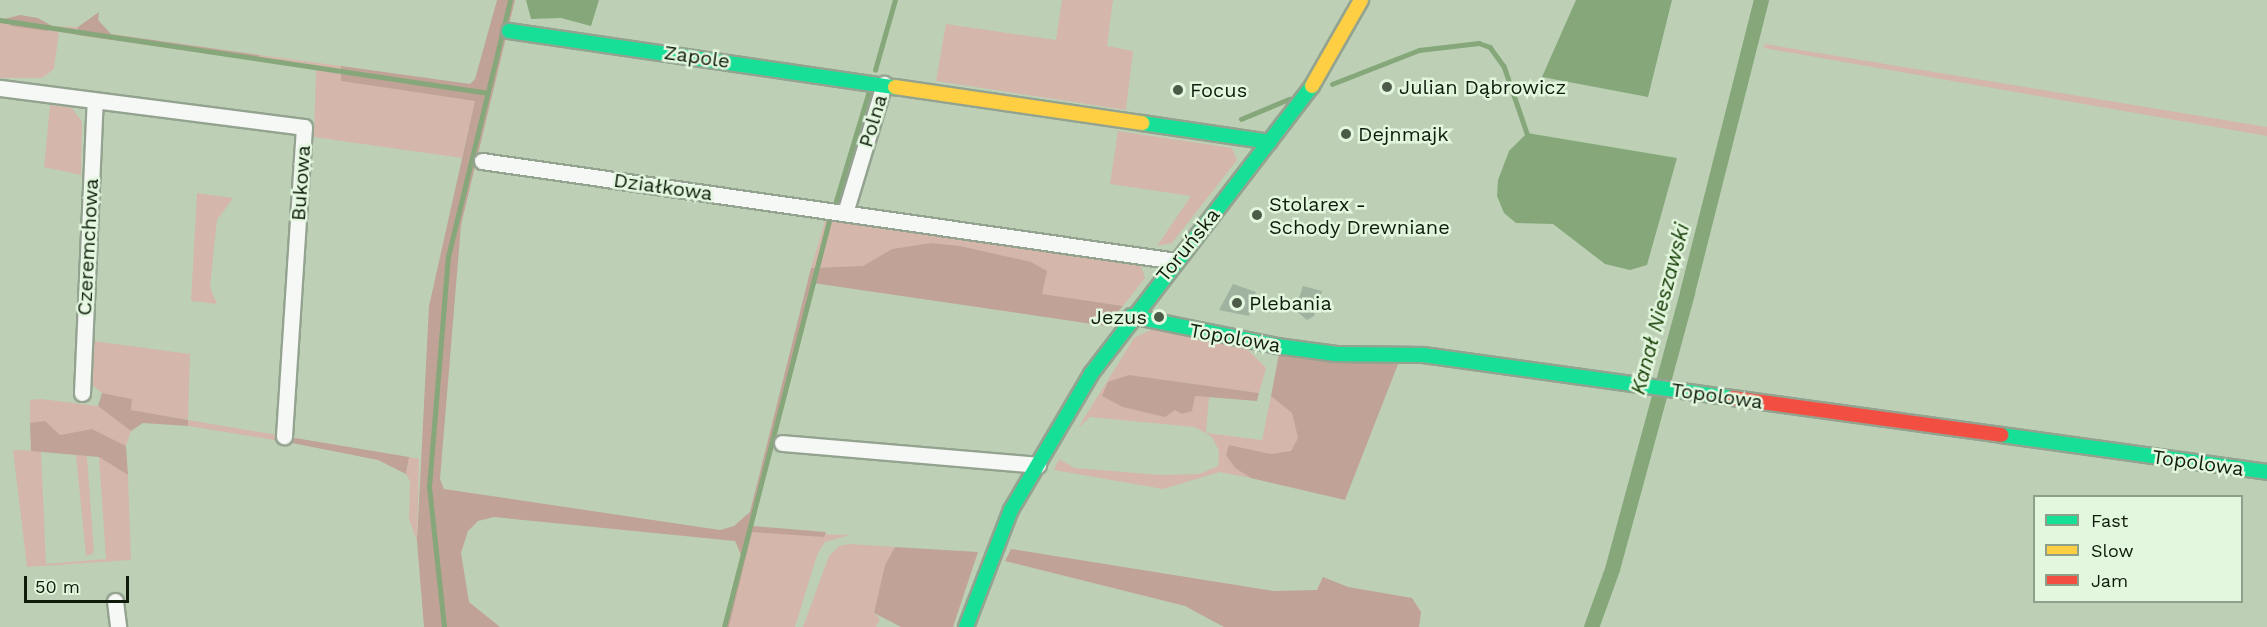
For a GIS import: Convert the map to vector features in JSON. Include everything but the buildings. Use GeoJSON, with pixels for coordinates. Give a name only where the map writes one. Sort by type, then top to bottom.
{"type":"FeatureCollection","features":[{"type":"Feature","properties":{"kind":"street","name":"Toruńska"},"geometry":{"type":"LineString","coordinates":[[966,627],[993,547],[1038,465],[1131,316],[1270,142],[1324,70],[1361,0]]}},
{"type":"Feature","properties":{"kind":"street","name":"Zapole"},"geometry":{"type":"LineString","coordinates":[[509,31],[884,84]]}},
{"type":"Feature","properties":{"kind":"street","name":"Polna"},"geometry":{"type":"LineString","coordinates":[[845,213],[884,84],[1270,142]]}},
{"type":"Feature","properties":{"kind":"street","name":"Bukowa"},"geometry":{"type":"LineString","coordinates":[[0,88],[304,127],[284,436]]}},
{"type":"Feature","properties":{"kind":"street","name":"Czeremchowa"},"geometry":{"type":"LineString","coordinates":[[82,393],[95,101]]}},
{"type":"Feature","properties":{"kind":"street","name":"Działkowa"},"geometry":{"type":"LineString","coordinates":[[482,161],[845,213]]}},
{"type":"Feature","properties":{"kind":"street"},"geometry":{"type":"LineString","coordinates":[[845,213],[1176,261]]}},
{"type":"Feature","properties":{"kind":"street","name":"Topolowa"},"geometry":{"type":"LineString","coordinates":[[1131,316],[1277,346],[1336,354],[1423,356],[2267,472]]}},
{"type":"Feature","properties":{"kind":"street"},"geometry":{"type":"LineString","coordinates":[[782,443],[1038,465]]}},
{"type":"Feature","properties":{"kind":"street"},"geometry":{"type":"LineString","coordinates":[[115,601],[118,627]]}},
{"type":"Feature","properties":{"kind":"shaded area"},"geometry":{"type":"Polygon","coordinates":[[[497,0],[515,0],[461,225],[440,479],[444,489],[720,530],[734,526],[750,512],[811,268],[863,266],[892,249],[931,243],[960,246],[1031,262],[1047,271],[1042,294],[1123,306],[1106,326],[813,283],[753,526],[826,532],[824,537],[752,532],[729,627],[723,627],[741,555],[735,541],[494,517],[478,521],[468,531],[461,553],[469,602],[500,627],[424,627],[417,541],[429,306],[475,101],[341,81],[341,66],[470,84],[475,79],[497,0]]]}},
{"type":"Feature","properties":{"kind":"shaded area"},"geometry":{"type":"Polygon","coordinates":[[[526,0],[599,0],[591,26],[561,18],[531,19],[526,0]]]}},
{"type":"Feature","properties":{"kind":"shaded area"},"geometry":{"type":"Polygon","coordinates":[[[1062,0],[1113,0],[1107,46],[1133,51],[1126,110],[936,81],[946,24],[1056,40],[1062,0]]]}},
{"type":"Feature","properties":{"kind":"shaded area"},"geometry":{"type":"Polygon","coordinates":[[[1576,0],[1672,0],[1648,97],[1542,77],[1576,0]]]}},
{"type":"Feature","properties":{"kind":"shaded area"},"geometry":{"type":"Polygon","coordinates":[[[99,12],[98,20],[111,34],[259,55],[259,61],[77,35],[78,27],[99,12]]]}},
{"type":"Feature","properties":{"kind":"shaded area"},"geometry":{"type":"Polygon","coordinates":[[[20,15],[38,18],[52,26],[48,31],[11,26],[4,19],[20,15]]]}},
{"type":"Feature","properties":{"kind":"shaded area"},"geometry":{"type":"Polygon","coordinates":[[[0,19],[11,26],[48,30],[52,26],[78,27],[77,35],[59,32],[54,69],[42,78],[0,78],[0,19]]]}},
{"type":"Feature","properties":{"kind":"shaded area"},"geometry":{"type":"Polygon","coordinates":[[[1765,44],[2267,127],[2267,136],[1764,48],[1765,44]]]}},
{"type":"Feature","properties":{"kind":"shaded area"},"geometry":{"type":"Polygon","coordinates":[[[259,55],[341,66],[342,81],[475,101],[462,158],[314,137],[316,69],[259,61],[259,55]]]}},
{"type":"Feature","properties":{"kind":"shaded area"},"geometry":{"type":"Polygon","coordinates":[[[50,105],[72,108],[82,122],[81,175],[44,167],[50,105]]]}},
{"type":"Feature","properties":{"kind":"shaded area"},"geometry":{"type":"Polygon","coordinates":[[[1118,131],[1232,148],[1237,160],[1172,243],[1157,246],[1191,196],[1110,184],[1118,131]]]}},
{"type":"Feature","properties":{"kind":"shaded area"},"geometry":{"type":"Polygon","coordinates":[[[1527,133],[1677,158],[1647,265],[1630,270],[1605,264],[1553,224],[1516,223],[1504,213],[1497,196],[1498,180],[1509,151],[1527,133]]]}},
{"type":"Feature","properties":{"kind":"shaded area"},"geometry":{"type":"Polygon","coordinates":[[[197,193],[233,198],[217,220],[210,287],[217,304],[191,301],[197,193]]]}},
{"type":"Feature","properties":{"kind":"shaded area"},"geometry":{"type":"Polygon","coordinates":[[[826,218],[1140,263],[1145,278],[1123,306],[1041,294],[1031,262],[960,246],[931,243],[892,249],[863,266],[811,268],[826,218]]]}},
{"type":"Feature","properties":{"kind":"shaded area"},"geometry":{"type":"Polygon","coordinates":[[[1155,328],[1247,349],[1266,368],[1259,393],[1129,375],[1209,397],[1206,433],[1262,440],[1271,396],[1292,413],[1298,438],[1291,451],[1271,454],[1229,445],[1227,455],[1235,468],[1251,478],[1220,472],[1163,489],[1054,470],[1059,459],[1075,468],[1161,475],[1199,474],[1218,466],[1219,451],[1212,437],[1195,427],[1090,417],[1078,428],[1134,338],[1155,328]]]}},
{"type":"Feature","properties":{"kind":"shaded area"},"geometry":{"type":"Polygon","coordinates":[[[93,341],[190,354],[188,420],[131,410],[132,399],[102,393],[91,384],[93,341]]]}},
{"type":"Feature","properties":{"kind":"shaded area"},"geometry":{"type":"Polygon","coordinates":[[[1279,354],[1400,359],[1345,500],[1251,478],[1235,468],[1226,455],[1229,445],[1271,454],[1291,451],[1298,438],[1292,413],[1271,396],[1279,354]]]}},
{"type":"Feature","properties":{"kind":"shaded area"},"geometry":{"type":"Polygon","coordinates":[[[1129,375],[1259,393],[1257,401],[1195,396],[1192,411],[1182,414],[1175,410],[1165,417],[1123,407],[1102,396],[1108,382],[1129,375]]]}},
{"type":"Feature","properties":{"kind":"shaded area"},"geometry":{"type":"Polygon","coordinates":[[[102,393],[132,399],[131,410],[188,420],[188,426],[143,423],[131,431],[98,406],[102,393]]]}},
{"type":"Feature","properties":{"kind":"shaded area"},"geometry":{"type":"Polygon","coordinates":[[[41,399],[98,406],[131,431],[126,446],[92,429],[60,435],[45,421],[30,423],[30,400],[41,399]]]}},
{"type":"Feature","properties":{"kind":"shaded area"},"geometry":{"type":"Polygon","coordinates":[[[188,420],[295,438],[292,443],[188,426],[188,420]]]}},
{"type":"Feature","properties":{"kind":"shaded area"},"geometry":{"type":"Polygon","coordinates":[[[45,421],[60,435],[92,429],[126,446],[128,475],[99,457],[31,451],[30,423],[45,421]]]}},
{"type":"Feature","properties":{"kind":"shaded area"},"geometry":{"type":"Polygon","coordinates":[[[295,438],[409,457],[406,474],[378,460],[292,443],[295,438]]]}},
{"type":"Feature","properties":{"kind":"shaded area"},"geometry":{"type":"Polygon","coordinates":[[[13,450],[41,451],[46,564],[106,559],[99,457],[128,475],[131,560],[27,567],[13,450]]]}},
{"type":"Feature","properties":{"kind":"shaded area"},"geometry":{"type":"Polygon","coordinates":[[[76,455],[87,456],[94,553],[86,556],[76,455]]]}},
{"type":"Feature","properties":{"kind":"shaded area"},"geometry":{"type":"Polygon","coordinates":[[[409,457],[419,459],[417,541],[409,519],[410,481],[406,474],[409,457]]]}},
{"type":"Feature","properties":{"kind":"shaded area"},"geometry":{"type":"Polygon","coordinates":[[[752,532],[850,535],[825,542],[817,555],[795,627],[729,627],[752,532]]]}},
{"type":"Feature","properties":{"kind":"shaded area"},"geometry":{"type":"Polygon","coordinates":[[[850,544],[895,547],[885,565],[874,613],[880,619],[876,627],[803,627],[829,556],[839,546],[850,544]]]}},
{"type":"Feature","properties":{"kind":"shaded area"},"geometry":{"type":"Polygon","coordinates":[[[895,547],[978,552],[953,627],[901,627],[874,613],[885,565],[895,547]]]}},
{"type":"Feature","properties":{"kind":"shaded area"},"geometry":{"type":"Polygon","coordinates":[[[1011,549],[1273,591],[1317,590],[1323,577],[1348,587],[1412,598],[1421,612],[1419,627],[1224,627],[1185,606],[1005,561],[1011,549]]]}},
{"type":"Feature","properties":{"kind":"waterway"},"geometry":{"type":"LineString","coordinates":[[444,627],[429,487],[448,257],[510,0]]}},
{"type":"Feature","properties":{"kind":"waterway"},"geometry":{"type":"LineString","coordinates":[[875,70],[895,0]]}},
{"type":"Feature","properties":{"kind":"waterway","name":"Kanał Nieszawski"},"geometry":{"type":"LineString","coordinates":[[1591,627],[1612,569],[1687,292],[1761,0]]}},
{"type":"Feature","properties":{"kind":"waterway"},"geometry":{"type":"LineString","coordinates":[[0,20],[487,93]]}},
{"type":"Feature","properties":{"kind":"waterway"},"geometry":{"type":"LineString","coordinates":[[1332,84],[1419,50],[1479,43],[1490,47],[1504,66],[1527,133]]}},
{"type":"Feature","properties":{"kind":"waterway"},"geometry":{"type":"LineString","coordinates":[[836,201],[869,91]]}},
{"type":"Feature","properties":{"kind":"waterway"},"geometry":{"type":"LineString","coordinates":[[1241,119],[1289,99]]}},
{"type":"Feature","properties":{"kind":"waterway"},"geometry":{"type":"LineString","coordinates":[[724,627],[829,222]]}},
{"type":"Feature","properties":{"kind":"traffic: fast"},"geometry":{"type":"LineString","coordinates":[[509,31],[895,87]]}},
{"type":"Feature","properties":{"kind":"traffic: fast"},"geometry":{"type":"LineString","coordinates":[[966,627],[1011,510],[1091,374],[1312,86]]}},
{"type":"Feature","properties":{"kind":"traffic: fast"},"geometry":{"type":"LineString","coordinates":[[1142,123],[1270,142]]}},
{"type":"Feature","properties":{"kind":"traffic: fast"},"geometry":{"type":"LineString","coordinates":[[1131,316],[1277,346],[1336,354],[1423,355],[1732,398]]}},
{"type":"Feature","properties":{"kind":"traffic: fast"},"geometry":{"type":"LineString","coordinates":[[2001,435],[2267,472]]}},
{"type":"Feature","properties":{"kind":"traffic: slow"},"geometry":{"type":"LineString","coordinates":[[1312,86],[1361,0]]}},
{"type":"Feature","properties":{"kind":"traffic: slow"},"geometry":{"type":"LineString","coordinates":[[895,87],[1142,123]]}},
{"type":"Feature","properties":{"kind":"traffic: jam"},"geometry":{"type":"LineString","coordinates":[[1732,398],[2001,435]]}},
{"type":"Feature","properties":{"kind":"place","name":"Julian Dąbrowicz"},"geometry":{"type":"Point","coordinates":[1387,87]}},
{"type":"Feature","properties":{"kind":"place","name":"Focus"},"geometry":{"type":"Point","coordinates":[1178,90]}},
{"type":"Feature","properties":{"kind":"place","name":"Dejnmajk"},"geometry":{"type":"Point","coordinates":[1346,134]}},
{"type":"Feature","properties":{"kind":"place","name":"Stolarex - Schody Drewniane"},"geometry":{"type":"Point","coordinates":[1257,215]}},
{"type":"Feature","properties":{"kind":"place","name":"Plebania"},"geometry":{"type":"Point","coordinates":[1237,303]}},
{"type":"Feature","properties":{"kind":"place","name":"Jezus"},"geometry":{"type":"Point","coordinates":[1159,317]}}]}
